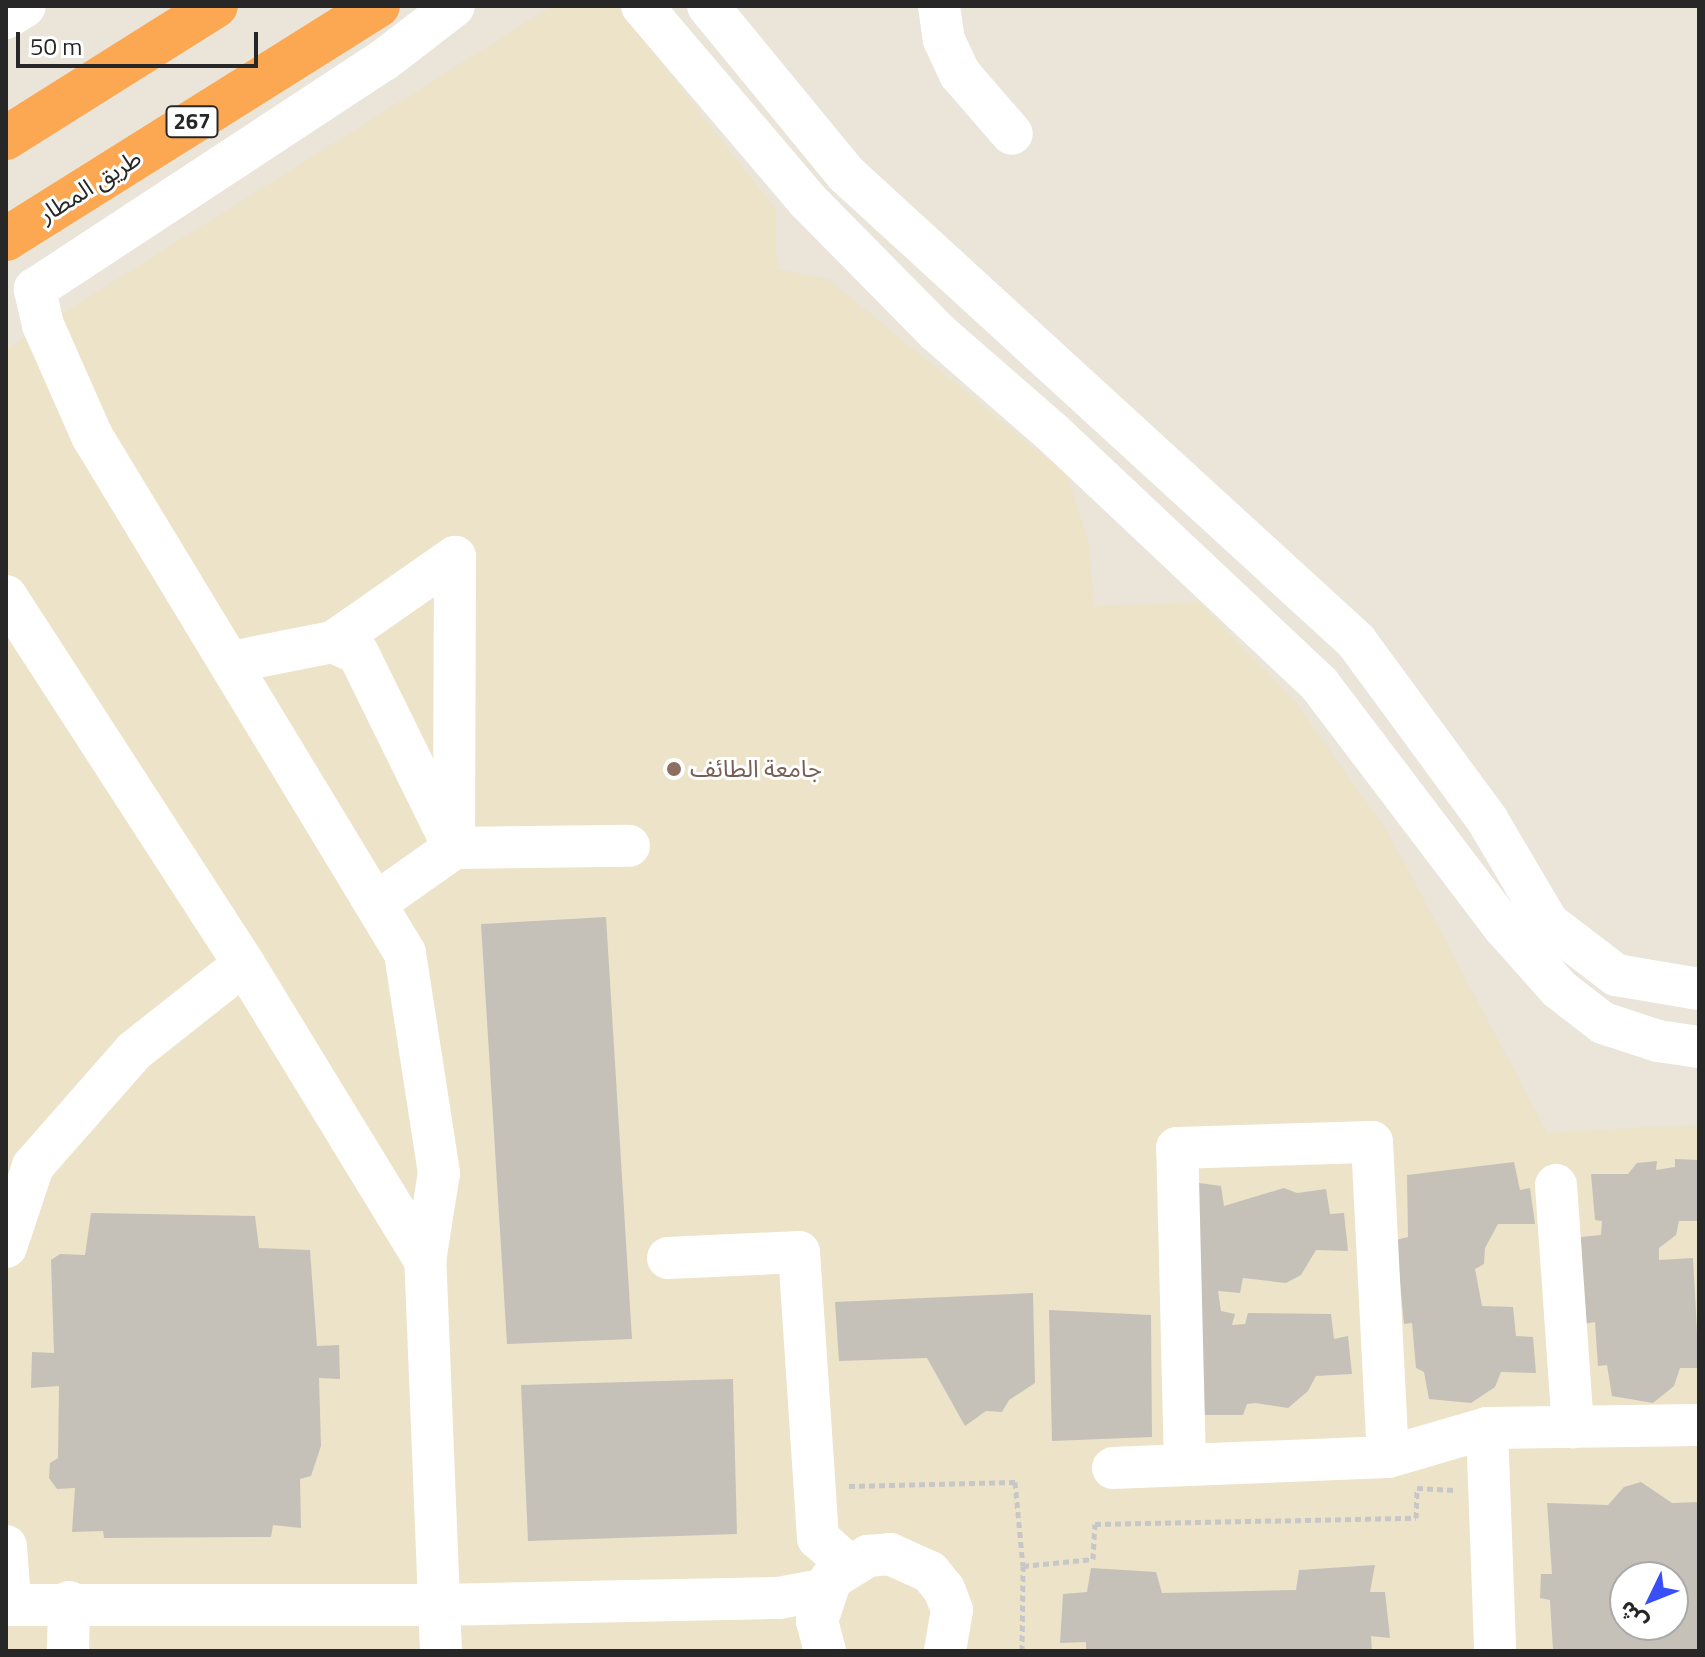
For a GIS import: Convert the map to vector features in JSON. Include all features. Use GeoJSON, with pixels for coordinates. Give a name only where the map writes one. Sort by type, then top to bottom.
{"type":"FeatureCollection","features":[{"type":"Feature","properties":{"kind":"highway"},"geometry":{"type":"LineString","coordinates":[[6,138],[216,6]]}},
{"type":"Feature","properties":{"kind":"highway","name":"طريق المطار"},"geometry":{"type":"LineString","coordinates":[[6,239],[378,6]]}},
{"type":"Feature","properties":{"kind":"street"},"geometry":{"type":"LineString","coordinates":[[441,1651],[425,1261],[439,1173],[405,953],[92,436],[43,325],[35,289],[384,60],[454,6]]}},
{"type":"Feature","properties":{"kind":"street"},"geometry":{"type":"LineString","coordinates":[[642,6],[807,200],[925,320],[1320,685],[1503,926],[1559,989],[1603,1023],[1658,1041],[1699,1047]]}},
{"type":"Feature","properties":{"kind":"street"},"geometry":{"type":"LineString","coordinates":[[708,6],[846,174],[1356,641],[1488,821],[1548,923],[1616,975],[1699,989]]}},
{"type":"Feature","properties":{"kind":"street"},"geometry":{"type":"LineString","coordinates":[[939,6],[944,40],[960,74],[1012,134]]}},
{"type":"Feature","properties":{"kind":"street"},"geometry":{"type":"LineString","coordinates":[[231,662],[333,642],[455,557],[454,848]]}},
{"type":"Feature","properties":{"kind":"street"},"geometry":{"type":"LineString","coordinates":[[6,596],[244,964],[425,1261]]}},
{"type":"Feature","properties":{"kind":"street"},"geometry":{"type":"LineString","coordinates":[[333,642],[358,653],[454,848]]}},
{"type":"Feature","properties":{"kind":"street"},"geometry":{"type":"LineString","coordinates":[[376,903],[454,848],[629,846]]}},
{"type":"Feature","properties":{"kind":"street"},"geometry":{"type":"LineString","coordinates":[[6,1247],[33,1166],[134,1051],[244,964]]}},
{"type":"Feature","properties":{"kind":"street"},"geometry":{"type":"LineString","coordinates":[[1185,1465],[1177,1148],[1372,1142],[1388,1457]]}},
{"type":"Feature","properties":{"kind":"street"},"geometry":{"type":"LineString","coordinates":[[1556,1185],[1573,1427]]}},
{"type":"Feature","properties":{"kind":"street"},"geometry":{"type":"LineString","coordinates":[[668,1258],[799,1252],[818,1538],[837,1577]]}},
{"type":"Feature","properties":{"kind":"street"},"geometry":{"type":"LineString","coordinates":[[1113,1468],[1388,1457],[1487,1428],[1699,1425]]}},
{"type":"Feature","properties":{"kind":"street"},"geometry":{"type":"LineString","coordinates":[[1487,1428],[1495,1651]]}},
{"type":"Feature","properties":{"kind":"street"},"geometry":{"type":"LineString","coordinates":[[6,1546],[8,1603],[439,1605],[779,1598],[890,1554],[930,1572],[952,1610],[945,1651]]}},
{"type":"Feature","properties":{"kind":"street"},"geometry":{"type":"LineString","coordinates":[[825,1651],[817,1621],[837,1577]]}},
{"type":"Feature","properties":{"kind":"street"},"geometry":{"type":"LineString","coordinates":[[68,1651],[69,1602]]}},
{"type":"Feature","properties":{"kind":"path"},"geometry":{"type":"LineString","coordinates":[[814,1487],[1015,1482],[1023,1566],[1022,1651]]}},
{"type":"Feature","properties":{"kind":"path"},"geometry":{"type":"LineString","coordinates":[[1023,1566],[1093,1559],[1095,1524],[1416,1518],[1417,1488],[1466,1490]]}},
{"type":"Feature","properties":{"kind":"shaded area","name":"جامعة الطائف"},"geometry":{"type":"Polygon","coordinates":[[[552,6],[617,6],[775,209],[777,269],[828,279],[1067,475],[1088,540],[1094,606],[1199,602],[1295,701],[1390,836],[1547,1132],[1699,1125],[1699,1651],[6,1651],[6,349],[552,6]]]}},
{"type":"Feature","properties":{"kind":"building"},"geometry":{"type":"Polygon","coordinates":[[[606,917],[632,1339],[507,1344],[481,924],[606,917]]]}},
{"type":"Feature","properties":{"kind":"building"},"geometry":{"type":"Polygon","coordinates":[[[1675,1159],[1699,1160],[1699,1221],[1679,1221],[1676,1235],[1659,1248],[1659,1260],[1693,1258],[1699,1368],[1680,1368],[1674,1386],[1653,1403],[1612,1396],[1607,1365],[1598,1366],[1595,1322],[1584,1324],[1581,1237],[1601,1235],[1602,1221],[1595,1220],[1591,1174],[1628,1174],[1637,1163],[1657,1161],[1656,1170],[1675,1167],[1675,1159]]]}},
{"type":"Feature","properties":{"kind":"building"},"geometry":{"type":"Polygon","coordinates":[[[1514,1162],[1520,1190],[1530,1188],[1535,1224],[1498,1224],[1485,1248],[1484,1264],[1475,1269],[1482,1306],[1513,1307],[1516,1336],[1533,1337],[1536,1373],[1501,1372],[1495,1387],[1471,1403],[1429,1399],[1424,1372],[1416,1368],[1412,1323],[1404,1324],[1396,1240],[1408,1237],[1407,1175],[1514,1162]]]}},
{"type":"Feature","properties":{"kind":"building"},"geometry":{"type":"Polygon","coordinates":[[[1192,1182],[1221,1186],[1224,1206],[1284,1188],[1297,1193],[1326,1189],[1330,1214],[1344,1213],[1348,1251],[1316,1250],[1301,1275],[1286,1283],[1243,1278],[1240,1293],[1218,1291],[1221,1311],[1235,1314],[1232,1325],[1245,1324],[1248,1313],[1331,1314],[1334,1339],[1348,1336],[1352,1374],[1316,1376],[1308,1391],[1288,1408],[1255,1403],[1247,1404],[1243,1415],[1202,1415],[1192,1182]]]}},
{"type":"Feature","properties":{"kind":"building"},"geometry":{"type":"Polygon","coordinates":[[[91,1213],[255,1216],[259,1248],[310,1250],[317,1346],[339,1345],[340,1379],[319,1378],[321,1446],[311,1476],[300,1479],[301,1528],[273,1525],[271,1537],[104,1538],[103,1531],[72,1532],[75,1488],[57,1489],[49,1478],[50,1463],[58,1458],[59,1386],[31,1388],[32,1352],[54,1353],[51,1260],[60,1254],[85,1255],[91,1213]]]}},
{"type":"Feature","properties":{"kind":"building"},"geometry":{"type":"Polygon","coordinates":[[[1033,1293],[1035,1383],[1009,1400],[1002,1412],[986,1411],[965,1426],[927,1358],[839,1361],[835,1302],[1033,1293]]]}},
{"type":"Feature","properties":{"kind":"building"},"geometry":{"type":"Polygon","coordinates":[[[1049,1310],[1151,1315],[1152,1437],[1052,1441],[1049,1310]]]}},
{"type":"Feature","properties":{"kind":"building"},"geometry":{"type":"Polygon","coordinates":[[[733,1379],[737,1534],[528,1541],[521,1385],[733,1379]]]}},
{"type":"Feature","properties":{"kind":"building"},"geometry":{"type":"Polygon","coordinates":[[[1641,1482],[1672,1503],[1699,1502],[1699,1651],[1553,1651],[1550,1600],[1540,1598],[1541,1574],[1552,1574],[1547,1503],[1608,1505],[1624,1487],[1641,1482]]]}},
{"type":"Feature","properties":{"kind":"building"},"geometry":{"type":"Polygon","coordinates":[[[1375,1565],[1370,1592],[1385,1592],[1390,1638],[1371,1636],[1372,1651],[1086,1651],[1086,1642],[1060,1643],[1063,1594],[1087,1592],[1091,1568],[1156,1572],[1162,1593],[1296,1590],[1299,1570],[1375,1565]]]}},
{"type":"Feature","properties":{"kind":"place","name":"جامعة الطائف"},"geometry":{"type":"Point","coordinates":[674,769]}}]}
